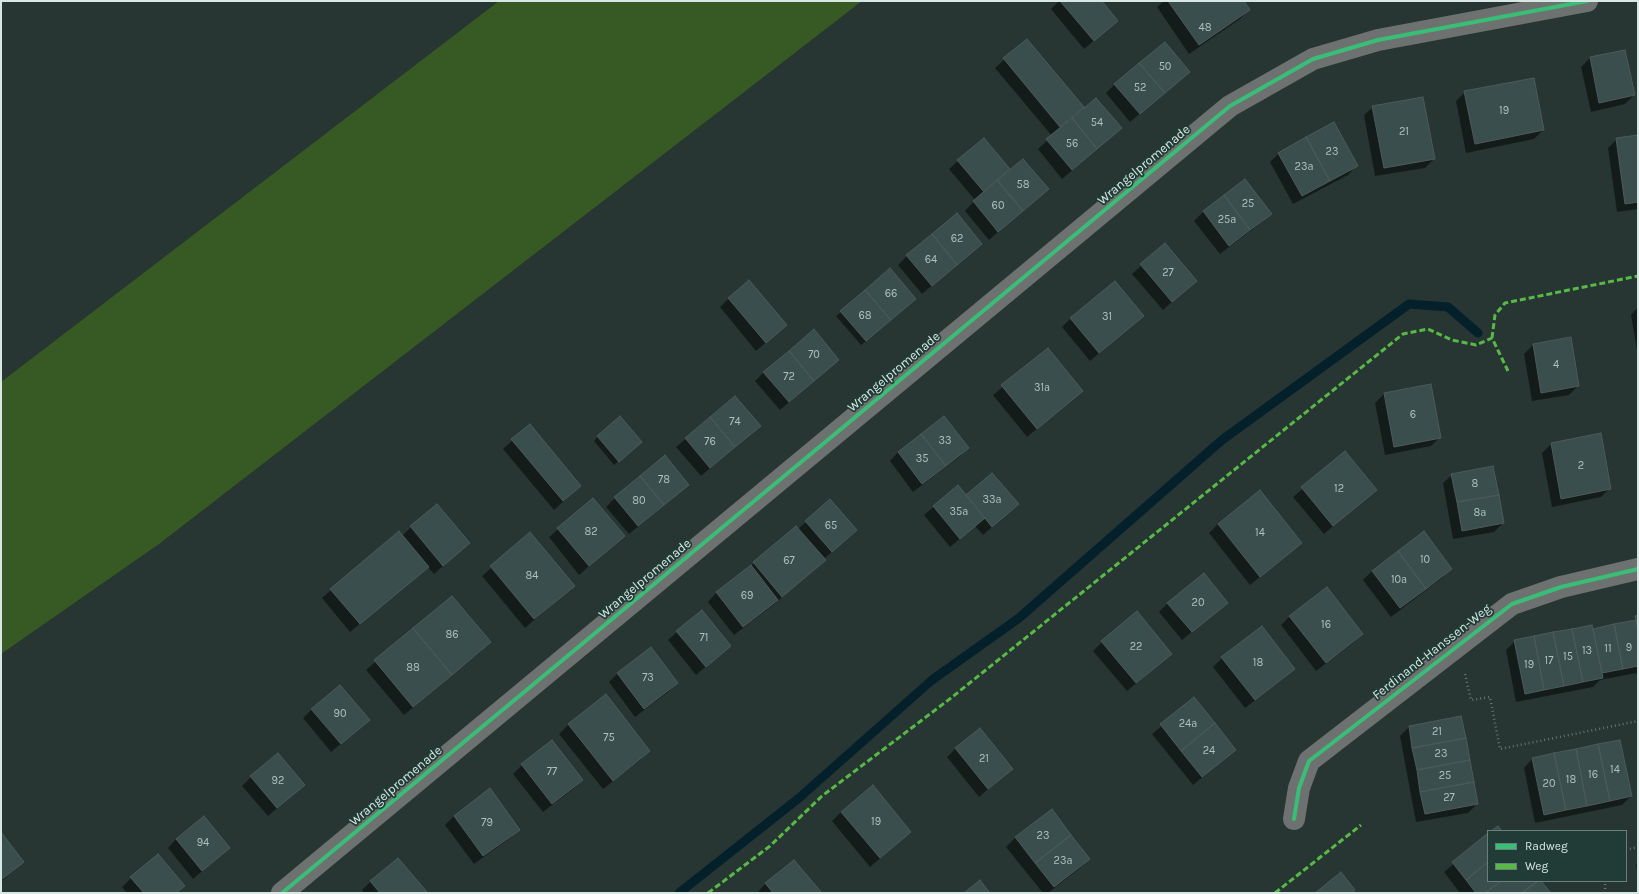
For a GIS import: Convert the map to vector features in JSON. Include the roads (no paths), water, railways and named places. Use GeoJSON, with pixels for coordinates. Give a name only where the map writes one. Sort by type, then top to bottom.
{"type":"FeatureCollection","features":[{"type":"Feature","properties":{"kind":"street","name":"Wrangelpromenade"},"geometry":{"type":"LineString","coordinates":[[282,893],[1230,106],[1314,59],[1378,40],[1588,1]]}},
{"type":"Feature","properties":{"kind":"street","name":"Ferdinand-Hanssen-Weg"},"geometry":{"type":"LineString","coordinates":[[1294,819],[1299,788],[1309,761],[1512,604],[1562,587],[1638,569]]}},
{"type":"Feature","properties":{"kind":"waterway"},"geometry":{"type":"LineString","coordinates":[[679,893],[799,798],[932,680],[1019,618],[1222,440],[1409,304],[1448,307],[1478,333]]}}]}
